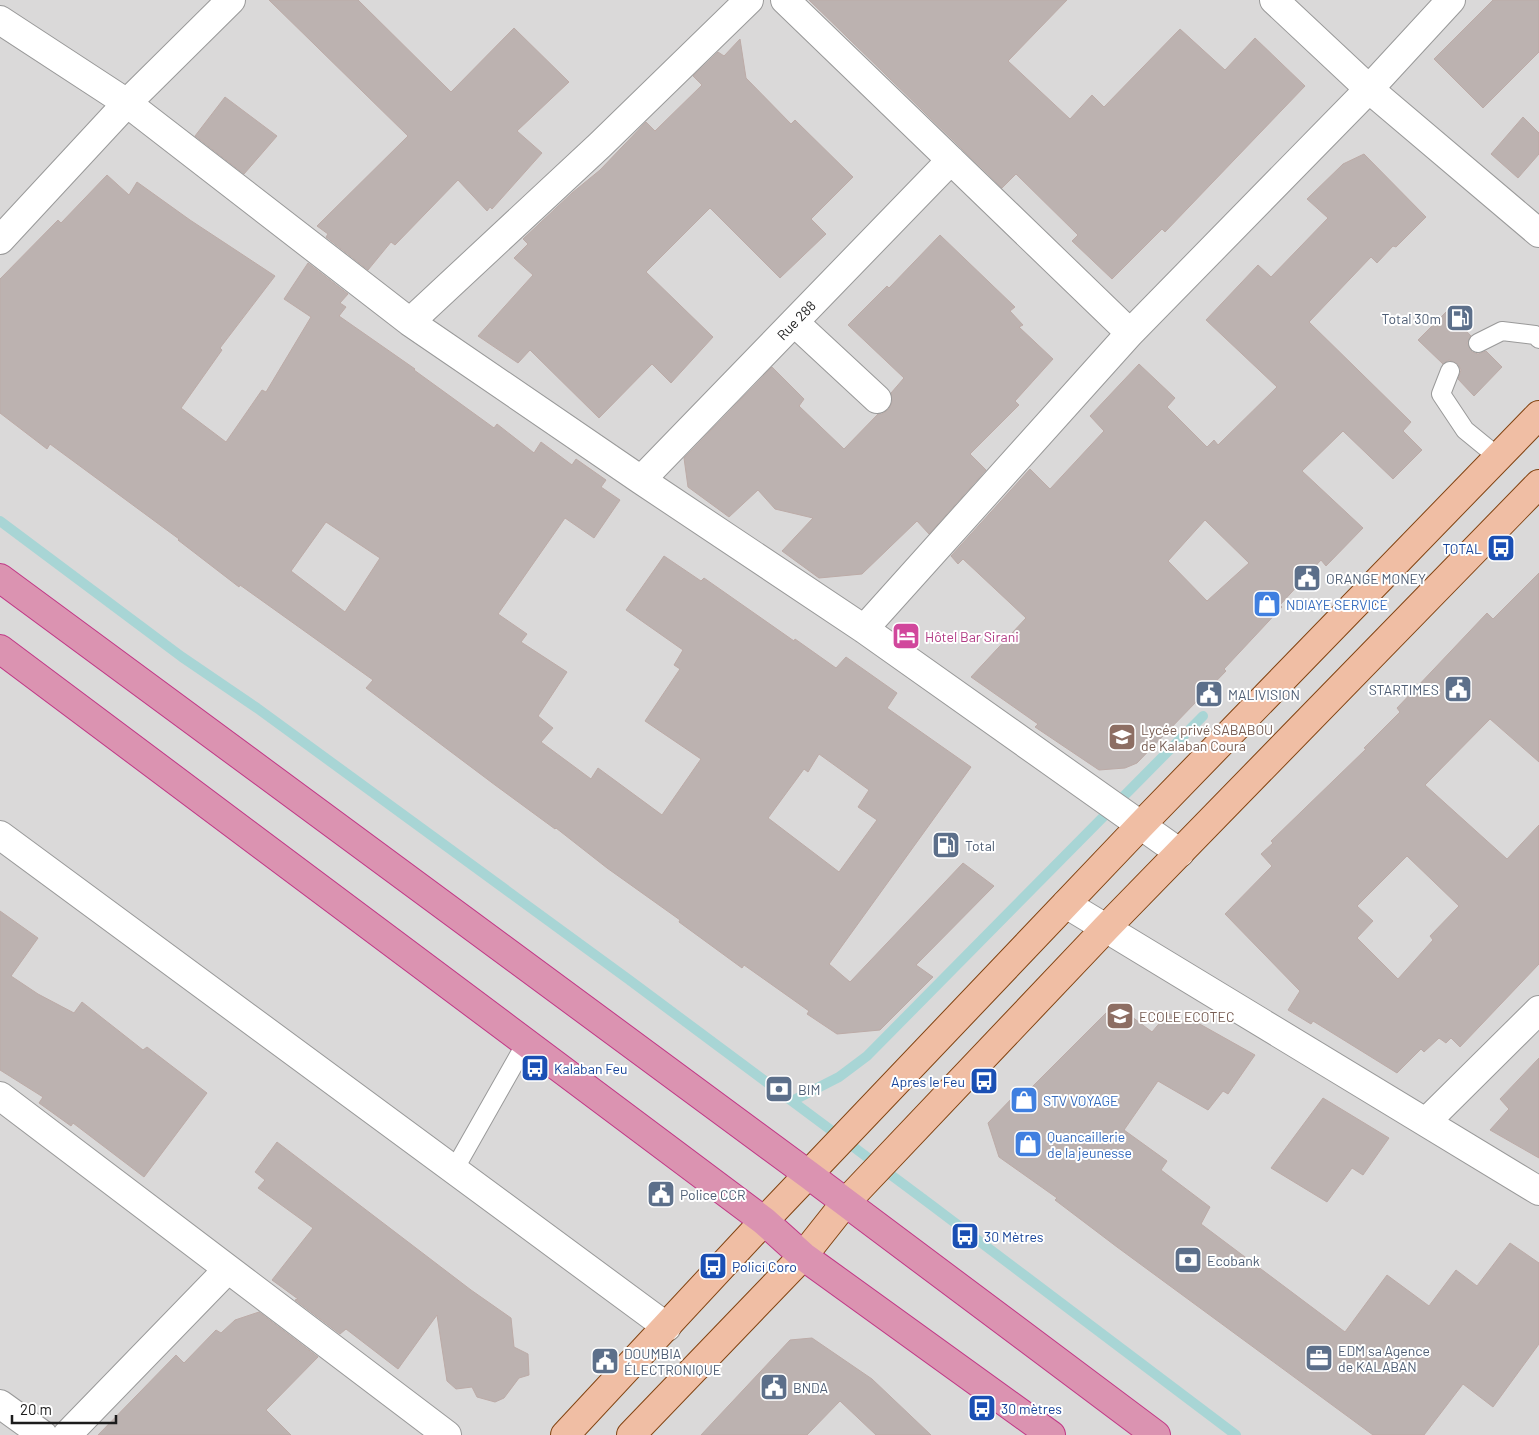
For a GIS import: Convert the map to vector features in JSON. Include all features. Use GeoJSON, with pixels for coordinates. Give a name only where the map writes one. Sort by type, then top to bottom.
{"type":"FeatureCollection","features":[{"type":"Feature","properties":{"kind":"highway"},"geometry":{"type":"LineString","coordinates":[[0,578],[809,1175],[1156,1435]]}},
{"type":"Feature","properties":{"kind":"highway"},"geometry":{"type":"LineString","coordinates":[[0,649],[764,1221],[803,1256],[1051,1435]]}},
{"type":"Feature","properties":{"kind":"main road"},"geometry":{"type":"LineString","coordinates":[[565,1435],[764,1221],[1141,825],[1539,415]]}},
{"type":"Feature","properties":{"kind":"main road"},"geometry":{"type":"LineString","coordinates":[[631,1435],[803,1256],[845,1203],[1106,928],[1539,484]]}},
{"type":"Feature","properties":{"kind":"street"},"geometry":{"type":"LineString","coordinates":[[0,240],[127,103],[231,0]]}},
{"type":"Feature","properties":{"kind":"street"},"geometry":{"type":"LineString","coordinates":[[410,322],[600,145],[749,0]]}},
{"type":"Feature","properties":{"kind":"street"},"geometry":{"type":"LineString","coordinates":[[785,0],[1130,333]]}},
{"type":"Feature","properties":{"kind":"street"},"geometry":{"type":"LineString","coordinates":[[1274,0],[1369,89],[1539,233]]}},
{"type":"Feature","properties":{"kind":"street"},"geometry":{"type":"LineString","coordinates":[[864,629],[1130,333],[1369,89],[1451,0]]}},
{"type":"Feature","properties":{"kind":"street"},"geometry":{"type":"LineString","coordinates":[[0,20],[127,103],[410,322],[864,629],[1180,853]]}},
{"type":"Feature","properties":{"kind":"street","name":"Rue 288"},"geometry":{"type":"LineString","coordinates":[[641,480],[951,160]]}},
{"type":"Feature","properties":{"kind":"street"},"geometry":{"type":"LineString","coordinates":[[794,322],[877,399]]}},
{"type":"Feature","properties":{"kind":"street"},"geometry":{"type":"LineString","coordinates":[[0,835],[667,1327]]}},
{"type":"Feature","properties":{"kind":"street"},"geometry":{"type":"LineString","coordinates":[[1066,904],[1539,1191]]}},
{"type":"Feature","properties":{"kind":"street"},"geometry":{"type":"LineString","coordinates":[[1426,1122],[1539,1010]]}},
{"type":"Feature","properties":{"kind":"street"},"geometry":{"type":"LineString","coordinates":[[0,1096],[447,1435]]}},
{"type":"Feature","properties":{"kind":"street"},"geometry":{"type":"LineString","coordinates":[[67,1435],[228,1269]]}},
{"type":"Feature","properties":{"kind":"street"},"geometry":{"type":"LineString","coordinates":[[0,1404],[43,1435]]}},
{"type":"Feature","properties":{"kind":"lane"},"geometry":{"type":"LineString","coordinates":[[1478,343],[1502,331],[1535,335],[1539,339]]}},
{"type":"Feature","properties":{"kind":"lane"},"geometry":{"type":"LineString","coordinates":[[1450,371],[1441,394],[1465,430],[1498,458]]}},
{"type":"Feature","properties":{"kind":"lane"},"geometry":{"type":"LineString","coordinates":[[454,1170],[526,1043]]}},
{"type":"Feature","properties":{"kind":"shaded area"},"geometry":{"type":"Polygon","coordinates":[[[0,0],[1539,0],[1539,1435],[0,1435],[0,0]]]}},
{"type":"Feature","properties":{"kind":"building"},"geometry":{"type":"Polygon","coordinates":[[[269,0],[358,0],[451,92],[514,28],[569,82],[517,131],[542,153],[492,209],[490,207],[487,211],[458,180],[395,245],[391,242],[368,270],[326,237],[328,234],[317,226],[408,136],[269,0]]]}},
{"type":"Feature","properties":{"kind":"building"},"geometry":{"type":"Polygon","coordinates":[[[809,0],[1067,0],[1008,61],[1070,119],[1092,95],[1104,107],[1180,29],[1225,70],[1255,38],[1305,86],[1165,232],[1162,229],[1112,279],[1072,241],[1078,235],[1016,174],[1002,188],[809,0]]]}},
{"type":"Feature","properties":{"kind":"building"},"geometry":{"type":"Polygon","coordinates":[[[1493,0],[1539,0],[1539,52],[1483,108],[1434,59],[1493,0]]]}},
{"type":"Feature","properties":{"kind":"building"},"geometry":{"type":"Polygon","coordinates":[[[740,39],[746,78],[791,124],[795,120],[853,177],[811,219],[826,234],[780,278],[710,208],[646,272],[713,337],[671,383],[652,364],[599,418],[530,350],[518,363],[478,336],[533,275],[514,258],[528,244],[523,239],[572,193],[600,170],[646,122],[655,131],[702,85],[693,76],[718,52],[724,56],[740,39]]]}},
{"type":"Feature","properties":{"kind":"building"},"geometry":{"type":"Polygon","coordinates":[[[225,97],[277,136],[244,174],[195,136],[225,97]]]}},
{"type":"Feature","properties":{"kind":"building"},"geometry":{"type":"Polygon","coordinates":[[[1523,117],[1539,133],[1539,154],[1518,178],[1491,154],[1523,117]]]}},
{"type":"Feature","properties":{"kind":"building"},"geometry":{"type":"Polygon","coordinates":[[[1364,154],[1426,217],[1377,263],[1371,257],[1309,322],[1411,422],[1403,431],[1422,450],[1393,479],[1343,431],[1302,471],[1363,528],[1326,566],[1321,560],[1280,605],[1282,607],[1224,669],[1226,671],[1137,763],[1125,768],[1099,770],[1035,727],[1038,724],[971,677],[1026,618],[963,559],[958,564],[951,556],[1030,469],[1050,489],[1104,431],[1090,416],[1139,364],[1175,398],[1167,407],[1207,447],[1214,440],[1218,445],[1277,387],[1206,320],[1258,265],[1271,277],[1328,218],[1307,199],[1343,164],[1364,154]],[[1205,520],[1168,561],[1207,601],[1249,563],[1205,520]]]}},
{"type":"Feature","properties":{"kind":"building"},"geometry":{"type":"Polygon","coordinates":[[[107,175],[129,195],[137,182],[190,220],[275,276],[220,348],[222,350],[181,408],[226,442],[262,390],[266,392],[311,317],[284,299],[308,263],[348,294],[340,303],[346,307],[339,316],[415,369],[494,428],[497,424],[534,453],[541,442],[572,465],[576,459],[606,480],[601,487],[620,500],[594,538],[565,518],[498,614],[527,634],[521,642],[567,672],[538,716],[553,728],[541,742],[591,779],[598,768],[662,815],[701,759],[645,721],[680,669],[674,665],[683,650],[626,610],[664,556],[701,581],[704,578],[836,668],[846,657],[897,693],[887,708],[971,767],[829,964],[850,982],[963,863],[994,886],[916,965],[933,977],[880,1030],[837,1034],[807,1014],[809,1011],[744,965],[742,968],[679,922],[680,920],[607,868],[556,828],[495,785],[366,688],[373,680],[240,585],[239,587],[179,539],[50,444],[47,449],[0,413],[0,279],[58,220],[61,223],[107,175]],[[326,522],[291,571],[345,612],[380,558],[326,522]],[[819,754],[808,772],[804,769],[768,818],[839,872],[877,820],[858,807],[869,790],[819,754]]]}},
{"type":"Feature","properties":{"kind":"building"},"geometry":{"type":"Polygon","coordinates":[[[940,235],[1015,307],[1010,311],[1023,325],[1019,327],[1053,359],[1015,401],[1019,405],[970,454],[986,470],[929,534],[917,521],[862,574],[819,578],[782,551],[813,518],[775,509],[758,490],[729,517],[688,487],[684,458],[772,367],[804,399],[799,406],[844,449],[878,414],[882,414],[889,409],[892,402],[891,393],[904,378],[848,325],[887,286],[889,288],[940,235]]]}},
{"type":"Feature","properties":{"kind":"building"},"geometry":{"type":"Polygon","coordinates":[[[1447,311],[1471,336],[1467,343],[1472,352],[1478,354],[1486,351],[1502,367],[1474,396],[1458,379],[1461,370],[1458,364],[1449,360],[1443,364],[1418,340],[1447,311]]]}},
{"type":"Feature","properties":{"kind":"building"},"geometry":{"type":"Polygon","coordinates":[[[1539,573],[1539,762],[1490,719],[1425,785],[1507,859],[1539,825],[1539,964],[1460,1047],[1451,1038],[1446,1043],[1439,1038],[1424,1052],[1421,1049],[1397,1073],[1313,1021],[1311,1024],[1288,1010],[1300,991],[1225,914],[1272,866],[1261,854],[1273,843],[1271,841],[1366,749],[1364,748],[1400,712],[1397,708],[1487,613],[1493,619],[1539,573]],[[1407,856],[1357,906],[1373,921],[1357,938],[1398,979],[1433,940],[1430,936],[1459,906],[1407,856]]]}},
{"type":"Feature","properties":{"kind":"building"},"geometry":{"type":"Polygon","coordinates":[[[0,911],[38,938],[11,976],[38,994],[74,1013],[82,1002],[143,1050],[147,1047],[207,1093],[144,1177],[73,1123],[71,1126],[39,1103],[43,1097],[0,1070],[0,911]]]}},
{"type":"Feature","properties":{"kind":"building"},"geometry":{"type":"Polygon","coordinates":[[[1115,1004],[1152,1032],[1168,1013],[1185,1023],[1189,1018],[1255,1055],[1228,1094],[1223,1091],[1208,1110],[1158,1081],[1124,1130],[1167,1161],[1161,1170],[1210,1207],[1201,1224],[1345,1332],[1387,1275],[1429,1306],[1456,1270],[1477,1286],[1510,1243],[1539,1263],[1539,1344],[1493,1407],[1463,1384],[1424,1435],[1373,1435],[1117,1247],[1055,1200],[1057,1198],[999,1157],[988,1123],[1016,1094],[1021,1098],[1115,1004]]]}},
{"type":"Feature","properties":{"kind":"building"},"geometry":{"type":"Polygon","coordinates":[[[1539,1058],[1539,1158],[1490,1130],[1509,1109],[1500,1099],[1539,1058]]]}},
{"type":"Feature","properties":{"kind":"building"},"geometry":{"type":"Polygon","coordinates":[[[1323,1098],[1389,1138],[1363,1175],[1352,1168],[1327,1202],[1271,1168],[1323,1098]]]}},
{"type":"Feature","properties":{"kind":"building"},"geometry":{"type":"Polygon","coordinates":[[[277,1142],[471,1290],[511,1318],[514,1347],[528,1354],[529,1375],[519,1378],[504,1398],[495,1402],[477,1397],[472,1387],[456,1389],[447,1381],[437,1315],[398,1369],[346,1329],[340,1334],[272,1280],[313,1228],[258,1188],[265,1180],[255,1172],[277,1142]]]}},
{"type":"Feature","properties":{"kind":"building"},"geometry":{"type":"Polygon","coordinates":[[[259,1312],[318,1357],[266,1410],[291,1435],[98,1435],[176,1355],[184,1363],[216,1330],[221,1333],[235,1320],[259,1312]]]}},
{"type":"Feature","properties":{"kind":"building"},"geometry":{"type":"Polygon","coordinates":[[[812,1338],[872,1379],[931,1435],[876,1435],[840,1401],[807,1435],[701,1435],[790,1340],[812,1338]]]}},
{"type":"Feature","properties":{"kind":"waterway"},"geometry":{"type":"LineString","coordinates":[[0,521],[182,657],[257,708],[628,979],[1236,1435]]}},
{"type":"Feature","properties":{"kind":"waterway"},"geometry":{"type":"LineString","coordinates":[[792,1101],[839,1077],[867,1056],[1203,716]]}},
{"type":"Feature","properties":{"kind":"place","name":"Total 30m"},"geometry":{"type":"Point","coordinates":[1460,318]}},
{"type":"Feature","properties":{"kind":"place","name":"TOTAL"},"geometry":{"type":"Point","coordinates":[1501,548]}},
{"type":"Feature","properties":{"kind":"place","name":"ORANGE MONEY"},"geometry":{"type":"Point","coordinates":[1307,578]}},
{"type":"Feature","properties":{"kind":"place","name":"NDIAYE SERVICE"},"geometry":{"type":"Point","coordinates":[1267,604]}},
{"type":"Feature","properties":{"kind":"place","name":"Hôtel Bar Sirani"},"geometry":{"type":"Point","coordinates":[906,636]}},
{"type":"Feature","properties":{"kind":"place","name":"STARTIMES"},"geometry":{"type":"Point","coordinates":[1458,689]}},
{"type":"Feature","properties":{"kind":"place","name":"MALIVISION"},"geometry":{"type":"Point","coordinates":[1209,694]}},
{"type":"Feature","properties":{"kind":"place","name":"Lycée privé SABABOU de Kalaban Coura"},"geometry":{"type":"Point","coordinates":[1122,737]}},
{"type":"Feature","properties":{"kind":"place","name":"Total"},"geometry":{"type":"Point","coordinates":[946,845]}},
{"type":"Feature","properties":{"kind":"place","name":"ECOLE ECOTEC"},"geometry":{"type":"Point","coordinates":[1120,1016]}},
{"type":"Feature","properties":{"kind":"place","name":"Kalaban Feu"},"geometry":{"type":"Point","coordinates":[535,1068]}},
{"type":"Feature","properties":{"kind":"place","name":"Apres le Feu"},"geometry":{"type":"Point","coordinates":[984,1081]}},
{"type":"Feature","properties":{"kind":"place","name":"BIM"},"geometry":{"type":"Point","coordinates":[779,1089]}},
{"type":"Feature","properties":{"kind":"place","name":"STV VOYAGE"},"geometry":{"type":"Point","coordinates":[1024,1100]}},
{"type":"Feature","properties":{"kind":"place","name":"Quancaillerie de la jeunesse"},"geometry":{"type":"Point","coordinates":[1028,1144]}},
{"type":"Feature","properties":{"kind":"place","name":"Police CCR"},"geometry":{"type":"Point","coordinates":[661,1194]}},
{"type":"Feature","properties":{"kind":"place","name":"30 Mètres"},"geometry":{"type":"Point","coordinates":[965,1236]}},
{"type":"Feature","properties":{"kind":"place","name":"Ecobank"},"geometry":{"type":"Point","coordinates":[1188,1260]}},
{"type":"Feature","properties":{"kind":"place","name":"Polici Coro"},"geometry":{"type":"Point","coordinates":[713,1266]}},
{"type":"Feature","properties":{"kind":"place","name":"EDM sa Agence de KALABAN"},"geometry":{"type":"Point","coordinates":[1319,1358]}},
{"type":"Feature","properties":{"kind":"place","name":"DOUMBIA ÉLECTRONIQUE"},"geometry":{"type":"Point","coordinates":[605,1361]}},
{"type":"Feature","properties":{"kind":"place","name":"BNDA"},"geometry":{"type":"Point","coordinates":[774,1387]}},
{"type":"Feature","properties":{"kind":"place","name":"30 mètres"},"geometry":{"type":"Point","coordinates":[982,1408]}}]}
